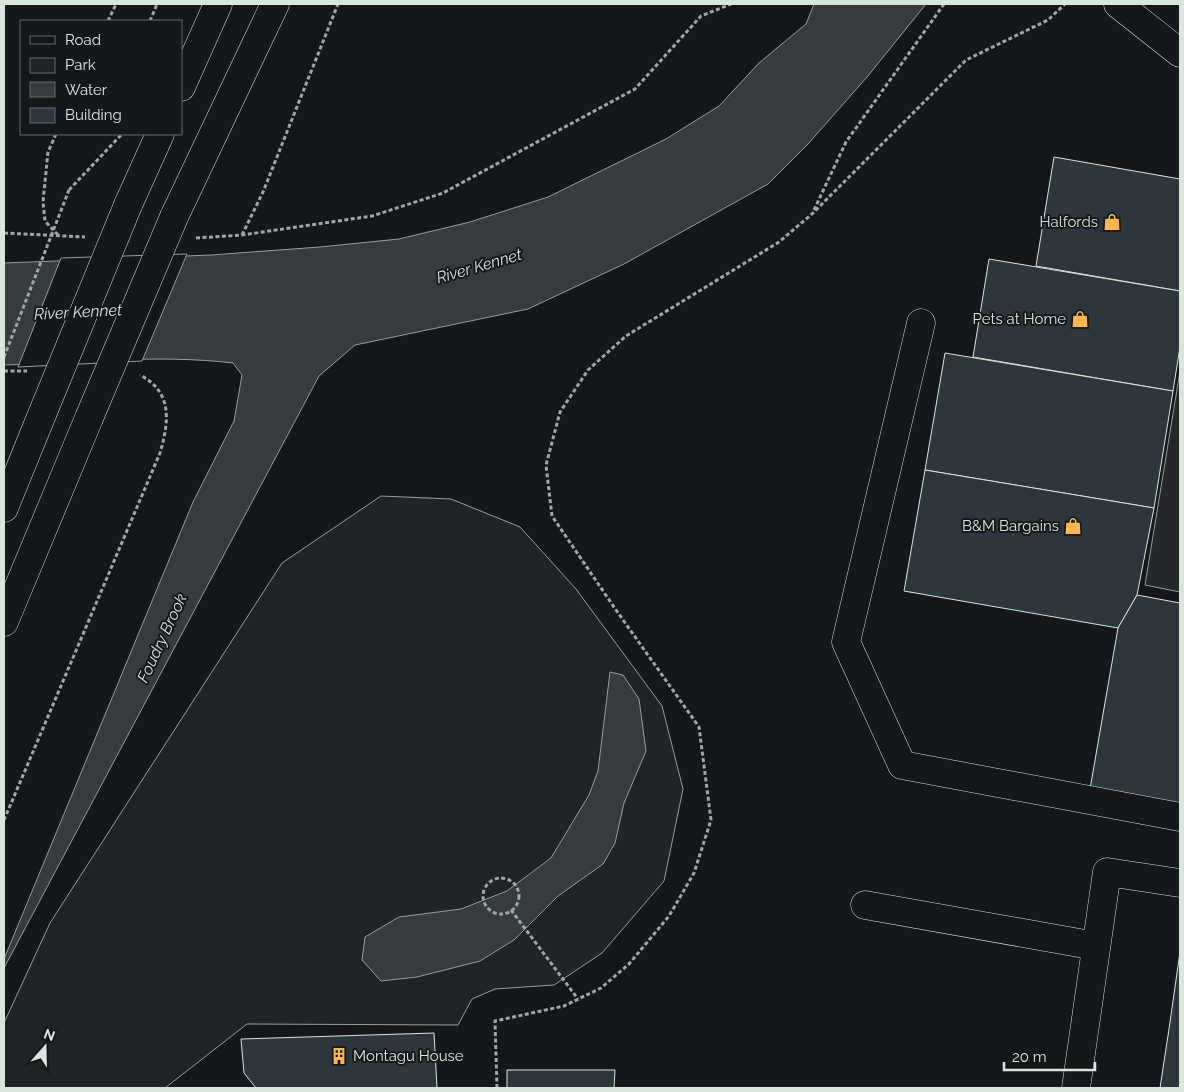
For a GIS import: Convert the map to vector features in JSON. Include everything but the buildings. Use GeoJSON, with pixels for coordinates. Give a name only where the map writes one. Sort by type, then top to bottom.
{"type":"FeatureCollection","features":[{"type":"Feature","properties":{"kind":"main road"},"geometry":{"type":"LineString","coordinates":[[182,85],[218,4]]}},
{"type":"Feature","properties":{"kind":"main road"},"geometry":{"type":"LineString","coordinates":[[4,622],[174,217],[275,4]]}},
{"type":"Feature","properties":{"kind":"main road"},"geometry":{"type":"LineString","coordinates":[[1118,4],[1180,53]]}},
{"type":"Feature","properties":{"kind":"main road"},"geometry":{"type":"LineString","coordinates":[[4,508],[128,206],[160,135]]}},
{"type":"Feature","properties":{"kind":"main road"},"geometry":{"type":"LineString","coordinates":[[921,323],[846,642],[902,765],[1180,817]]}},
{"type":"Feature","properties":{"kind":"main road"},"geometry":{"type":"LineString","coordinates":[[1076,1088],[1107,872],[1180,884]]}},
{"type":"Feature","properties":{"kind":"main road"},"geometry":{"type":"LineString","coordinates":[[865,905],[1096,946]]}},
{"type":"Feature","properties":{"kind":"path"},"geometry":{"type":"LineString","coordinates":[[108,20],[116,4]]}},
{"type":"Feature","properties":{"kind":"path"},"geometry":{"type":"LineString","coordinates":[[150,20],[156,4]]}},
{"type":"Feature","properties":{"kind":"path"},"geometry":{"type":"LineString","coordinates":[[338,4],[263,192],[242,235],[372,216],[443,193],[635,89],[701,16],[732,4]]}},
{"type":"Feature","properties":{"kind":"path"},"geometry":{"type":"LineString","coordinates":[[812,214],[846,142],[944,4]]}},
{"type":"Feature","properties":{"kind":"path"},"geometry":{"type":"LineString","coordinates":[[497,1088],[495,1021],[564,1006],[601,988],[628,964],[669,916],[694,873],[711,820],[699,727],[552,516],[546,465],[560,412],[588,370],[626,336],[779,242],[812,214],[966,60],[1048,20],[1064,4]]}},
{"type":"Feature","properties":{"kind":"path"},"geometry":{"type":"LineString","coordinates":[[4,233],[59,236],[45,221],[43,202],[48,152],[56,135]]}},
{"type":"Feature","properties":{"kind":"path"},"geometry":{"type":"LineString","coordinates":[[4,357],[69,190],[121,135]]}},
{"type":"Feature","properties":{"kind":"path"},"geometry":{"type":"LineString","coordinates":[[4,820],[160,453],[167,428],[167,408],[153,382]]}},
{"type":"Feature","properties":{"kind":"path"},"geometry":{"type":"LineString","coordinates":[[500,878],[511,881],[518,892],[518,902],[511,910],[501,914],[486,907],[482,900],[484,890],[490,881],[500,878]]}},
{"type":"Feature","properties":{"kind":"path"},"geometry":{"type":"LineString","coordinates":[[511,910],[578,999]]}},
{"type":"Feature","properties":{"kind":"green space"},"geometry":{"type":"Polygon","coordinates":[[[381,496],[451,499],[520,527],[576,589],[662,706],[683,789],[664,881],[602,953],[554,985],[495,989],[472,999],[458,1025],[247,1024],[165,1088],[4,1088],[4,1023],[50,923],[282,563],[381,496]]]}},
{"type":"Feature","properties":{"kind":"shaded area"},"geometry":{"type":"Polygon","coordinates":[[[1180,371],[1180,592],[1145,585],[1180,371]]]}},
{"type":"Feature","properties":{"kind":"water"},"geometry":{"type":"Polygon","coordinates":[[[814,4],[926,4],[867,77],[808,144],[768,184],[624,264],[528,309],[355,345],[319,376],[4,968],[4,959],[193,502],[234,421],[242,375],[233,363],[204,360],[147,359],[4,365],[4,263],[211,255],[320,247],[399,239],[470,222],[548,197],[666,139],[719,106],[759,63],[806,24],[814,4]]]}},
{"type":"Feature","properties":{"kind":"water"},"geometry":{"type":"Polygon","coordinates":[[[610,672],[623,675],[639,699],[646,751],[624,803],[615,843],[603,864],[558,896],[514,940],[480,961],[417,977],[381,981],[362,960],[365,937],[399,917],[461,909],[507,891],[551,858],[589,795],[598,771],[610,672]]]}},
{"type":"Feature","properties":{"kind":"pier"},"geometry":{"type":"Polygon","coordinates":[[[187,254],[142,361],[18,367],[61,258],[187,254]]]}},
{"type":"Feature","properties":{"kind":"place","name":"Halfords"},"geometry":{"type":"Point","coordinates":[1112,222]}},
{"type":"Feature","properties":{"kind":"place","name":"Pets at Home"},"geometry":{"type":"Point","coordinates":[1080,319]}},
{"type":"Feature","properties":{"kind":"place","name":"B&M Bargains"},"geometry":{"type":"Point","coordinates":[1073,526]}},
{"type":"Feature","properties":{"kind":"place","name":"Montagu House"},"geometry":{"type":"Point","coordinates":[339,1056]}},
{"type":"Feature","properties":{"kind":"water label","name":"River Kennet"},"geometry":{"type":"Point","coordinates":[479,266]}},
{"type":"Feature","properties":{"kind":"water label","name":"River Kennet"},"geometry":{"type":"Point","coordinates":[78,312]}},
{"type":"Feature","properties":{"kind":"water label","name":"Foudry Brook"},"geometry":{"type":"Point","coordinates":[162,638]}}]}
